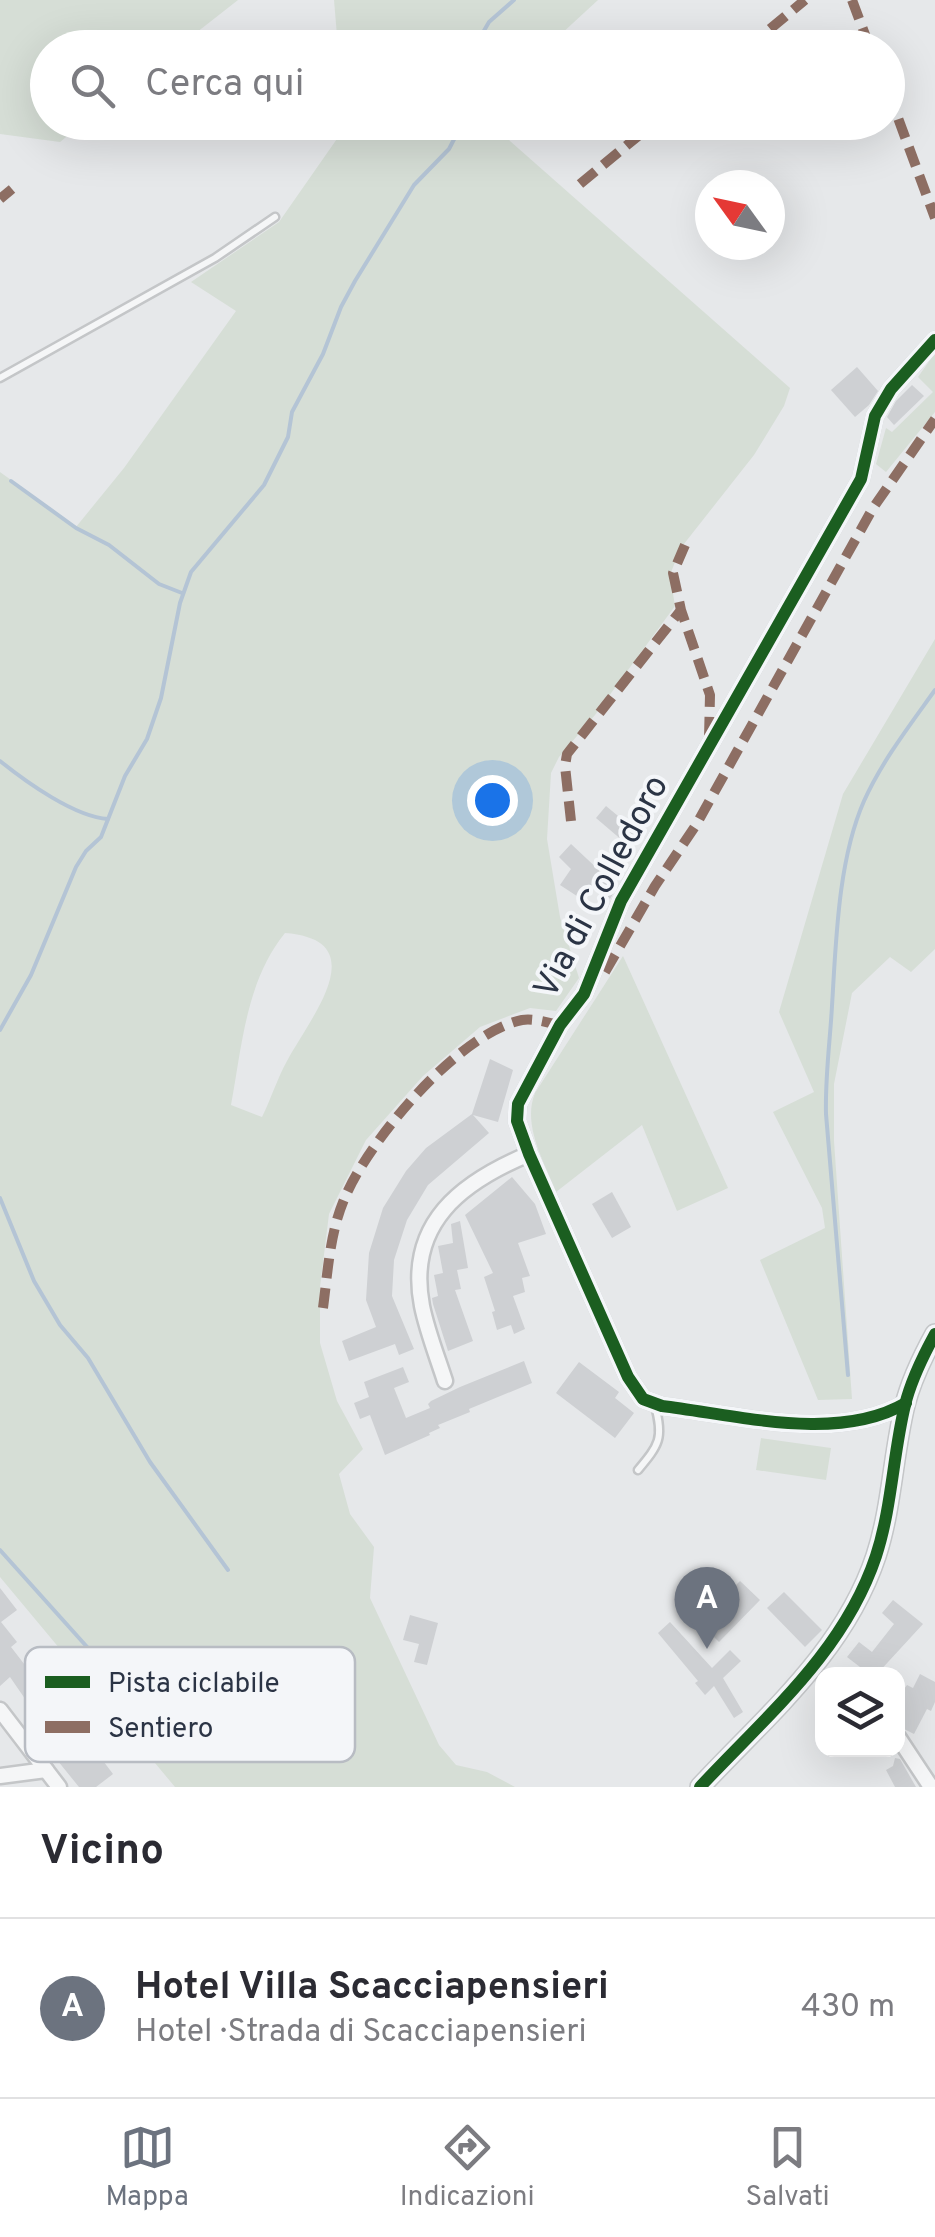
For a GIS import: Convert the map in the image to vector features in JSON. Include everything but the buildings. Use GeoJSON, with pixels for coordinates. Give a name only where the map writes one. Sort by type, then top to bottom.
{"type":"FeatureCollection","features":[{"type":"Feature","properties":{"kind":"street","name":"Via di Colledoro"},"geometry":{"type":"LineString","coordinates":[[654,1405],[632,1385],[530,1154],[517,1121],[522,1094],[560,1025],[584,994],[621,901],[861,479],[875,416],[891,388],[935,340]]}},
{"type":"Feature","properties":{"kind":"street"},"geometry":{"type":"LineString","coordinates":[[445,1381],[420,1300],[426,1242],[446,1206],[467,1186],[530,1154]]}},
{"type":"Feature","properties":{"kind":"street"},"geometry":{"type":"LineString","coordinates":[[700,1787],[787,1699],[834,1640],[855,1605],[882,1535],[906,1402],[935,1334]]}},
{"type":"Feature","properties":{"kind":"street"},"geometry":{"type":"LineString","coordinates":[[654,1405],[828,1425],[874,1418],[906,1402]]}},
{"type":"Feature","properties":{"kind":"street"},"geometry":{"type":"LineString","coordinates":[[0,1710],[25,1743]]}},
{"type":"Feature","properties":{"kind":"street"},"geometry":{"type":"LineString","coordinates":[[905,1748],[931,1787]]}},
{"type":"Feature","properties":{"kind":"street"},"geometry":{"type":"LineString","coordinates":[[40,1762],[59,1787]]}},
{"type":"Feature","properties":{"kind":"street"},"geometry":{"type":"LineString","coordinates":[[0,1776],[46,1770]]}},
{"type":"Feature","properties":{"kind":"lane"},"geometry":{"type":"LineString","coordinates":[[0,378],[216,258],[274,216]]}},
{"type":"Feature","properties":{"kind":"lane"},"geometry":{"type":"LineString","coordinates":[[638,1470],[654,1452],[661,1434],[654,1405]]}},
{"type":"Feature","properties":{"kind":"shaded area"},"geometry":{"type":"Polygon","coordinates":[[[0,0],[238,0],[200,30],[30,30],[30,138],[0,134],[0,0]]]}},
{"type":"Feature","properties":{"kind":"shaded area"},"geometry":{"type":"Polygon","coordinates":[[[334,0],[598,0],[565,30],[336,30],[334,0]]]}},
{"type":"Feature","properties":{"kind":"shaded area"},"geometry":{"type":"Polygon","coordinates":[[[336,140],[509,140],[790,388],[784,406],[754,455],[680,549],[670,575],[675,606],[559,757],[551,773],[547,839],[560,917],[579,978],[556,1011],[530,1008],[480,1027],[423,1076],[366,1140],[329,1214],[320,1287],[320,1343],[337,1401],[363,1449],[339,1474],[350,1514],[374,1547],[370,1598],[439,1745],[456,1765],[487,1772],[515,1787],[175,1787],[154,1762],[355,1762],[355,1647],[58,1647],[0,1577],[0,472],[76,527],[124,468],[236,311],[191,282],[279,222],[336,140]],[[285,933],[272,952],[248,1015],[231,1105],[262,1117],[283,1068],[329,984],[332,965],[327,950],[312,939],[285,933]]]}},
{"type":"Feature","properties":{"kind":"shaded area"},"geometry":{"type":"Polygon","coordinates":[[[935,353],[935,412],[886,472],[876,464],[886,428],[892,432],[933,392],[918,377],[935,353]]]}},
{"type":"Feature","properties":{"kind":"shaded area"},"geometry":{"type":"Polygon","coordinates":[[[935,639],[935,949],[911,972],[890,957],[852,993],[834,1084],[834,1141],[852,1399],[818,1400],[760,1260],[825,1228],[822,1208],[773,1112],[814,1092],[779,1012],[843,794],[935,639]]]}},
{"type":"Feature","properties":{"kind":"shaded area"},"geometry":{"type":"Polygon","coordinates":[[[623,956],[728,1188],[677,1211],[642,1125],[556,1192],[533,1130],[535,1093],[623,956]]]}},
{"type":"Feature","properties":{"kind":"shaded area"},"geometry":{"type":"Polygon","coordinates":[[[761,1438],[831,1448],[826,1480],[756,1470],[761,1438]]]}},
{"type":"Feature","properties":{"kind":"waterway"},"geometry":{"type":"LineString","coordinates":[[484,30],[514,0]]}},
{"type":"Feature","properties":{"kind":"waterway"},"geometry":{"type":"LineString","coordinates":[[0,1030],[31,975],[76,867],[101,837],[125,776],[147,739],[161,698],[180,603],[191,572],[264,485],[288,437],[292,412],[355,281],[414,185],[454,140]]}},
{"type":"Feature","properties":{"kind":"waterway"},"geometry":{"type":"LineString","coordinates":[[11,481],[76,528],[109,545],[159,584],[182,593]]}},
{"type":"Feature","properties":{"kind":"waterway"},"geometry":{"type":"LineString","coordinates":[[848,1375],[826,1114],[840,901],[849,849],[864,801],[935,690]]}},
{"type":"Feature","properties":{"kind":"waterway"},"geometry":{"type":"LineString","coordinates":[[0,761],[66,805],[108,819]]}},
{"type":"Feature","properties":{"kind":"waterway"},"geometry":{"type":"LineString","coordinates":[[0,1198],[34,1281],[60,1325],[88,1358],[150,1462],[228,1570]]}},
{"type":"Feature","properties":{"kind":"waterway"},"geometry":{"type":"LineString","coordinates":[[0,1550],[87,1647]]}},
{"type":"Feature","properties":{"kind":"marked path"},"geometry":{"type":"LineString","coordinates":[[769,30],[805,0]]}},
{"type":"Feature","properties":{"kind":"marked path"},"geometry":{"type":"LineString","coordinates":[[852,0],[863,30]]}},
{"type":"Feature","properties":{"kind":"marked path"},"geometry":{"type":"LineString","coordinates":[[905,137],[935,218]]}},
{"type":"Feature","properties":{"kind":"marked path"},"geometry":{"type":"LineString","coordinates":[[580,184],[633,140]]}},
{"type":"Feature","properties":{"kind":"marked path"},"geometry":{"type":"LineString","coordinates":[[0,199],[12,189]]}},
{"type":"Feature","properties":{"kind":"marked path"},"geometry":{"type":"LineString","coordinates":[[605,972],[696,825],[873,508],[935,419]]}},
{"type":"Feature","properties":{"kind":"marked path"},"geometry":{"type":"LineString","coordinates":[[685,545],[673,573],[681,610],[710,695],[709,739]]}},
{"type":"Feature","properties":{"kind":"marked path"},"geometry":{"type":"LineString","coordinates":[[571,821],[567,754],[681,610]]}},
{"type":"Feature","properties":{"kind":"marked path"},"geometry":{"type":"LineString","coordinates":[[323,1308],[330,1250],[341,1208],[358,1172],[396,1118],[445,1066],[497,1029],[522,1020],[560,1025]]}},
{"type":"Feature","properties":{"kind":"cycle path"},"geometry":{"type":"LineString","coordinates":[[906,1403],[879,1415],[819,1424],[754,1420],[662,1406],[643,1399],[628,1377],[517,1121],[518,1104],[560,1025],[584,994],[621,901],[861,479],[875,416],[891,389],[935,340]]}},
{"type":"Feature","properties":{"kind":"cycle path"},"geometry":{"type":"LineString","coordinates":[[700,1787],[801,1680],[824,1652],[862,1591],[881,1537],[908,1396],[935,1334]]}},
{"type":"Feature","properties":{"kind":"place","name":"Hotel Villa Scacciapensieri"},"geometry":{"type":"Point","coordinates":[707,1649]}}]}
